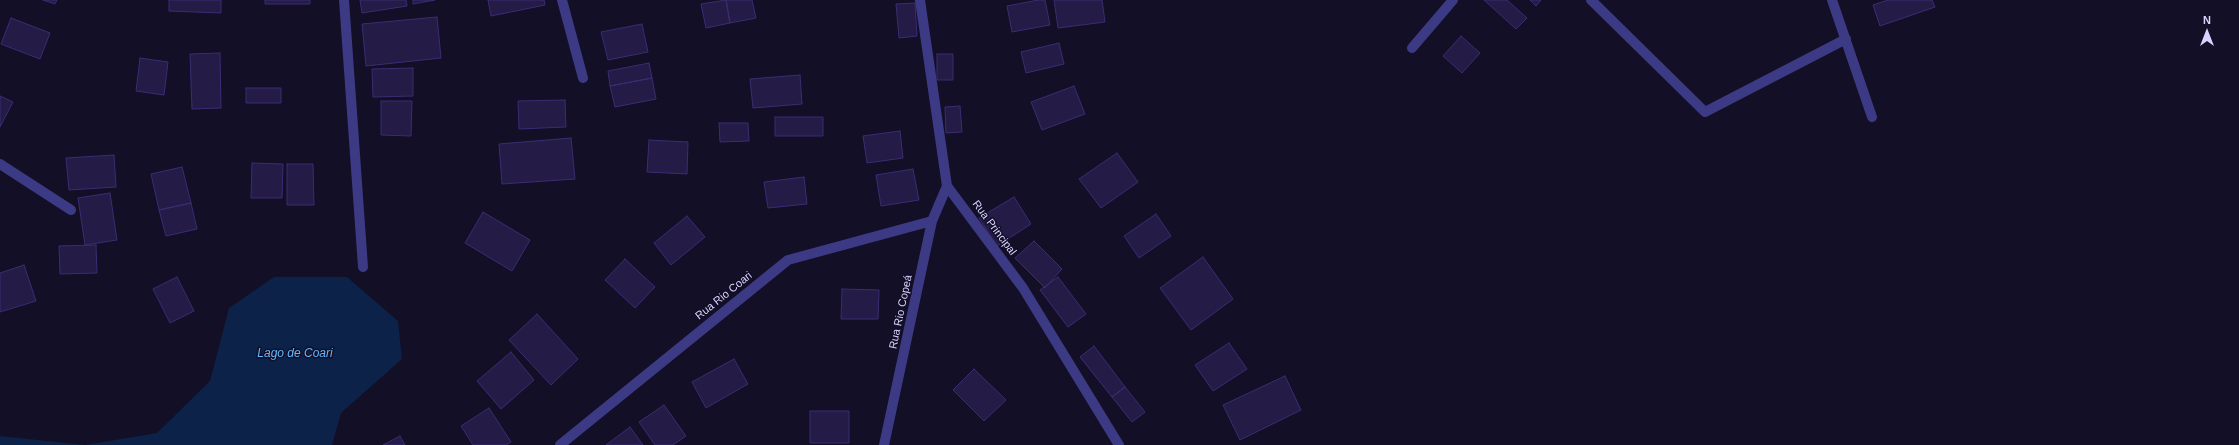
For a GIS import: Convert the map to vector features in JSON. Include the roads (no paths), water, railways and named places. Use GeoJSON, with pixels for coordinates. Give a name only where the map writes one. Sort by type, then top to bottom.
{"type":"FeatureCollection","features":[{"type":"Feature","properties":{"kind":"street"},"geometry":{"type":"LineString","coordinates":[[344,0],[363,267]]}},
{"type":"Feature","properties":{"kind":"street"},"geometry":{"type":"LineString","coordinates":[[562,0],[583,78]]}},
{"type":"Feature","properties":{"kind":"street","name":"Rua Principal"},"geometry":{"type":"LineString","coordinates":[[920,0],[947,186],[1023,288],[1119,445]]}},
{"type":"Feature","properties":{"kind":"street"},"geometry":{"type":"LineString","coordinates":[[1412,48],[1453,0]]}},
{"type":"Feature","properties":{"kind":"street"},"geometry":{"type":"LineString","coordinates":[[1591,0],[1705,112],[1846,39]]}},
{"type":"Feature","properties":{"kind":"street"},"geometry":{"type":"LineString","coordinates":[[1832,0],[1872,117]]}},
{"type":"Feature","properties":{"kind":"street"},"geometry":{"type":"LineString","coordinates":[[0,164],[71,210]]}},
{"type":"Feature","properties":{"kind":"street","name":"Rua Rio Copeá"},"geometry":{"type":"LineString","coordinates":[[884,445],[932,221],[947,186]]}},
{"type":"Feature","properties":{"kind":"street","name":"Rua Rio Coari"},"geometry":{"type":"LineString","coordinates":[[560,445],[788,260],[932,221]]}},
{"type":"Feature","properties":{"kind":"water","name":"Lago de Coari"},"geometry":{"type":"Polygon","coordinates":[[[274,277],[347,277],[398,321],[402,359],[341,413],[332,445],[85,445],[157,433],[210,381],[229,308],[274,277]]]}},
{"type":"Feature","properties":{"kind":"water"},"geometry":{"type":"Polygon","coordinates":[[[0,436],[85,445],[0,445],[0,436]]]}}]}
